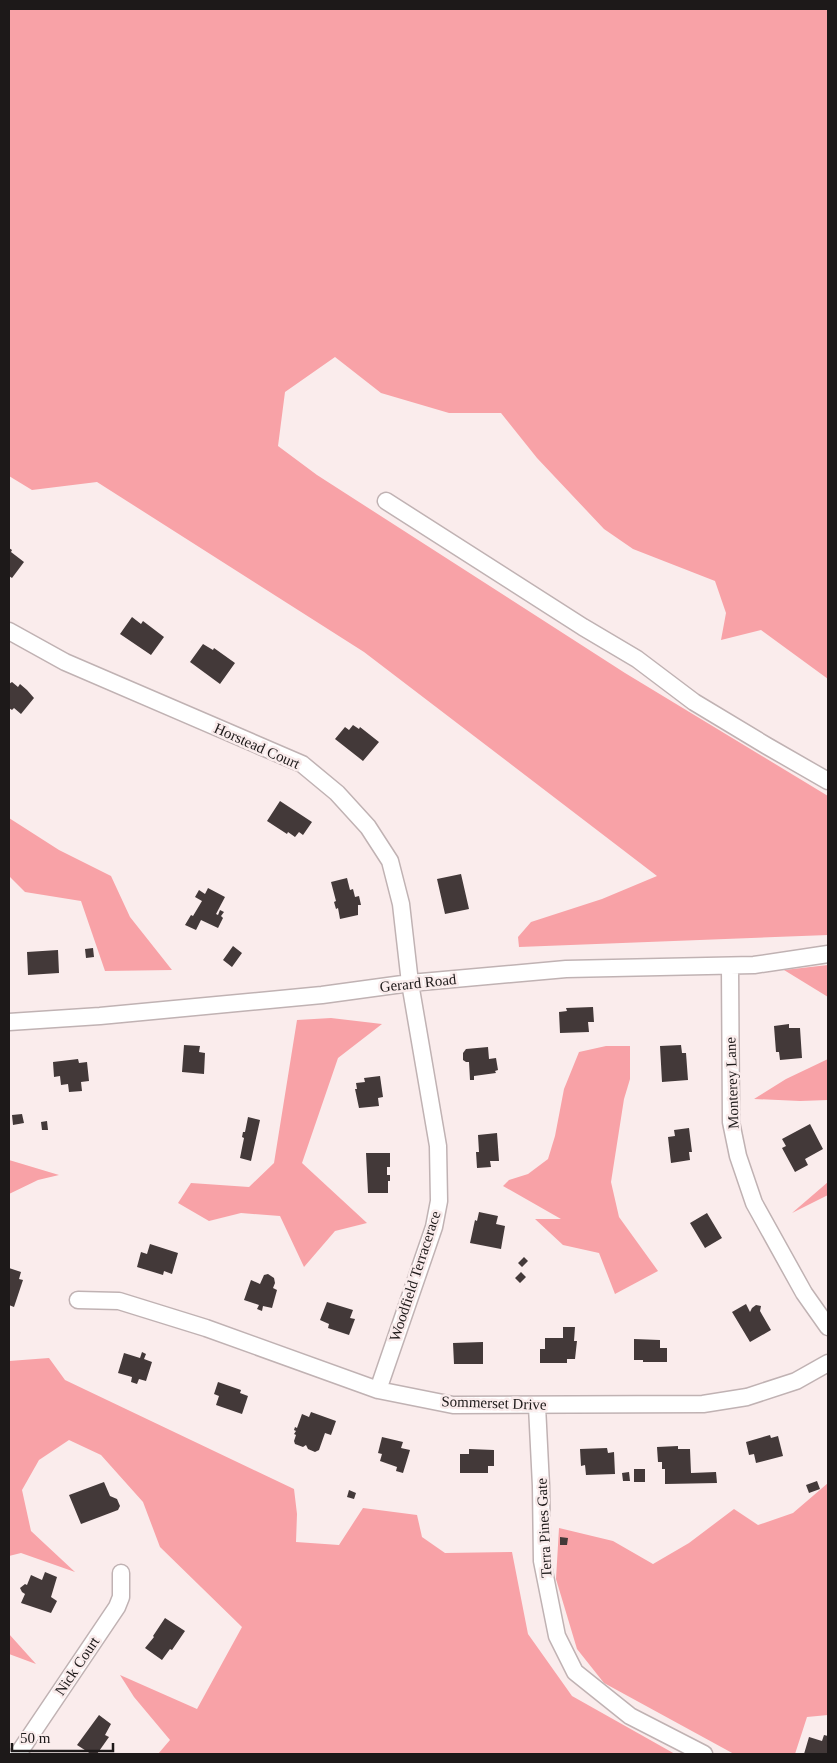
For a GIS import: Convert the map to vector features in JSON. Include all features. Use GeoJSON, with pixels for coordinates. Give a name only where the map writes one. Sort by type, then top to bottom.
{"type":"FeatureCollection","features":[{"type":"Feature","properties":{"kind":"street"},"geometry":{"type":"LineString","coordinates":[[386,501],[582,627],[637,659],[694,702],[828,781]]}},
{"type":"Feature","properties":{"kind":"street","name":"Horstead Court"},"geometry":{"type":"LineString","coordinates":[[9,631],[65,662],[302,764],[337,792],[368,827],[390,861],[401,904],[410,983]]}},
{"type":"Feature","properties":{"kind":"street","name":"Gerard Road"},"geometry":{"type":"LineString","coordinates":[[9,1022],[100,1016],[322,995],[410,983],[566,969],[754,965],[828,954]]}},
{"type":"Feature","properties":{"kind":"street","name":"Monterey Lane"},"geometry":{"type":"LineString","coordinates":[[730,966],[731,1122],[738,1156],[754,1203],[804,1293],[828,1327]]}},
{"type":"Feature","properties":{"kind":"street","name":"Woodfield Terracerace"},"geometry":{"type":"LineString","coordinates":[[378,1390],[434,1227],[439,1201],[438,1146],[410,983]]}},
{"type":"Feature","properties":{"kind":"street","name":"Sommerset Drive"},"geometry":{"type":"LineString","coordinates":[[78,1300],[119,1300],[206,1328],[378,1390],[453,1405],[702,1404],[747,1396],[796,1381],[828,1363]]}},
{"type":"Feature","properties":{"kind":"street","name":"Terra Pines Gate"},"geometry":{"type":"LineString","coordinates":[[536,1406],[541,1486],[542,1561],[556,1636],[575,1672],[630,1716],[704,1754]]}},
{"type":"Feature","properties":{"kind":"street","name":"Nick Court"},"geometry":{"type":"LineString","coordinates":[[18,1754],[117,1607],[120,1597],[121,1573]]}},
{"type":"Feature","properties":{"kind":"shaded area"},"geometry":{"type":"Polygon","coordinates":[[[9,9],[828,9],[828,679],[761,630],[721,640],[726,613],[715,581],[633,549],[604,529],[537,458],[501,413],[449,413],[381,393],[335,357],[285,392],[278,446],[317,475],[625,673],[828,796],[828,935],[519,947],[518,937],[531,922],[602,899],[657,876],[364,652],[97,482],[32,490],[9,476],[9,9]]]}},
{"type":"Feature","properties":{"kind":"shaded area"},"geometry":{"type":"Polygon","coordinates":[[[9,818],[59,850],[111,876],[130,917],[172,970],[105,971],[81,901],[25,892],[9,876],[9,818]]]}},
{"type":"Feature","properties":{"kind":"shaded area"},"geometry":{"type":"Polygon","coordinates":[[[828,965],[828,997],[784,970],[828,965]]]}},
{"type":"Feature","properties":{"kind":"shaded area"},"geometry":{"type":"Polygon","coordinates":[[[331,1018],[382,1024],[338,1058],[302,1163],[367,1223],[335,1231],[304,1267],[280,1216],[241,1213],[209,1221],[178,1203],[191,1183],[249,1187],[274,1163],[297,1020],[331,1018]]]}},
{"type":"Feature","properties":{"kind":"shaded area"},"geometry":{"type":"Polygon","coordinates":[[[606,1046],[630,1046],[630,1079],[624,1099],[611,1182],[619,1217],[658,1271],[615,1294],[599,1253],[563,1245],[535,1219],[561,1219],[503,1186],[509,1180],[528,1174],[548,1159],[555,1136],[564,1089],[579,1052],[606,1046]]]}},
{"type":"Feature","properties":{"kind":"shaded area"},"geometry":{"type":"Polygon","coordinates":[[[828,1059],[828,1100],[754,1099],[786,1079],[828,1059]]]}},
{"type":"Feature","properties":{"kind":"shaded area"},"geometry":{"type":"Polygon","coordinates":[[[9,1160],[59,1175],[38,1180],[9,1194],[9,1160]]]}},
{"type":"Feature","properties":{"kind":"shaded area"},"geometry":{"type":"Polygon","coordinates":[[[828,1182],[828,1195],[792,1213],[828,1182]]]}},
{"type":"Feature","properties":{"kind":"shaded area"},"geometry":{"type":"Polygon","coordinates":[[[49,1358],[65,1380],[294,1489],[297,1514],[296,1542],[339,1545],[363,1508],[417,1515],[422,1537],[445,1553],[512,1552],[528,1634],[572,1696],[675,1754],[158,1754],[170,1740],[134,1697],[120,1675],[197,1709],[242,1627],[160,1547],[143,1502],[101,1455],[69,1440],[39,1460],[22,1490],[31,1531],[75,1572],[21,1553],[9,1556],[9,1361],[49,1358]]]}},
{"type":"Feature","properties":{"kind":"shaded area"},"geometry":{"type":"Polygon","coordinates":[[[828,1483],[828,1715],[807,1717],[795,1754],[734,1754],[604,1683],[577,1649],[556,1579],[559,1528],[613,1541],[653,1564],[689,1543],[734,1509],[758,1525],[793,1513],[828,1483]]]}},
{"type":"Feature","properties":{"kind":"shaded area"},"geometry":{"type":"Polygon","coordinates":[[[9,1634],[36,1664],[9,1654],[9,1634]]]}},
{"type":"Feature","properties":{"kind":"building"},"geometry":{"type":"Polygon","coordinates":[[[9,548],[12,550],[11,552],[24,562],[12,578],[9,576],[9,548]]]}},
{"type":"Feature","properties":{"kind":"building"},"geometry":{"type":"Polygon","coordinates":[[[132,617],[141,624],[143,621],[164,637],[151,655],[120,634],[132,617]]]}},
{"type":"Feature","properties":{"kind":"building"},"geometry":{"type":"Polygon","coordinates":[[[203,644],[213,650],[214,648],[235,663],[220,684],[190,662],[203,644]]]}},
{"type":"Feature","properties":{"kind":"building"},"geometry":{"type":"Polygon","coordinates":[[[12,682],[18,687],[20,684],[34,698],[21,714],[14,708],[12,710],[9,708],[9,684],[12,682]]]}},
{"type":"Feature","properties":{"kind":"building"},"geometry":{"type":"Polygon","coordinates":[[[353,725],[359,729],[360,727],[379,742],[363,761],[335,739],[345,727],[349,730],[353,725]]]}},
{"type":"Feature","properties":{"kind":"building"},"geometry":{"type":"Polygon","coordinates":[[[280,801],[312,822],[303,835],[299,832],[295,837],[288,832],[287,834],[267,821],[280,801]]]}},
{"type":"Feature","properties":{"kind":"building"},"geometry":{"type":"Polygon","coordinates":[[[461,874],[469,909],[445,914],[437,879],[461,874]]]}},
{"type":"Feature","properties":{"kind":"building"},"geometry":{"type":"Polygon","coordinates":[[[347,878],[350,890],[353,889],[355,897],[359,896],[361,905],[358,905],[358,915],[340,919],[338,908],[336,909],[334,902],[336,901],[331,882],[347,878]]]}},
{"type":"Feature","properties":{"kind":"building"},"geometry":{"type":"Polygon","coordinates":[[[208,888],[225,897],[216,914],[218,915],[220,910],[224,912],[221,916],[223,918],[218,928],[201,920],[196,930],[185,925],[202,901],[195,897],[199,890],[205,894],[208,888]]]}},
{"type":"Feature","properties":{"kind":"building"},"geometry":{"type":"Polygon","coordinates":[[[233,946],[242,953],[232,967],[223,960],[233,946]]]}},
{"type":"Feature","properties":{"kind":"building"},"geometry":{"type":"Polygon","coordinates":[[[93,948],[94,957],[86,958],[85,949],[93,948]]]}},
{"type":"Feature","properties":{"kind":"building"},"geometry":{"type":"Polygon","coordinates":[[[58,950],[59,973],[28,975],[27,952],[58,950]]]}},
{"type":"Feature","properties":{"kind":"building"},"geometry":{"type":"Polygon","coordinates":[[[593,1007],[594,1022],[588,1022],[589,1032],[560,1033],[559,1012],[567,1011],[566,1008],[593,1007]]]}},
{"type":"Feature","properties":{"kind":"building"},"geometry":{"type":"Polygon","coordinates":[[[789,1024],[789,1028],[800,1028],[802,1058],[780,1060],[779,1052],[776,1052],[774,1026],[789,1024]]]}},
{"type":"Feature","properties":{"kind":"building"},"geometry":{"type":"Polygon","coordinates":[[[184,1045],[200,1046],[199,1052],[205,1053],[204,1074],[182,1072],[184,1045]]]}},
{"type":"Feature","properties":{"kind":"building"},"geometry":{"type":"Polygon","coordinates":[[[681,1045],[682,1053],[686,1053],[688,1080],[662,1082],[660,1046],[681,1045]]]}},
{"type":"Feature","properties":{"kind":"building"},"geometry":{"type":"Polygon","coordinates":[[[488,1047],[489,1059],[496,1058],[498,1070],[495,1071],[496,1073],[474,1076],[474,1080],[470,1080],[469,1062],[463,1060],[463,1053],[466,1049],[488,1047]]]}},
{"type":"Feature","properties":{"kind":"building"},"geometry":{"type":"Polygon","coordinates":[[[78,1059],[79,1063],[87,1062],[89,1081],[81,1082],[82,1091],[69,1092],[68,1084],[61,1085],[60,1076],[54,1077],[53,1062],[78,1059]]]}},
{"type":"Feature","properties":{"kind":"building"},"geometry":{"type":"Polygon","coordinates":[[[380,1076],[383,1097],[378,1098],[379,1106],[359,1108],[355,1089],[357,1089],[356,1083],[365,1082],[364,1078],[380,1076]]]}},
{"type":"Feature","properties":{"kind":"building"},"geometry":{"type":"Polygon","coordinates":[[[22,1114],[24,1123],[13,1125],[12,1115],[22,1114]]]}},
{"type":"Feature","properties":{"kind":"building"},"geometry":{"type":"Polygon","coordinates":[[[248,1117],[260,1120],[251,1161],[240,1158],[244,1138],[242,1137],[248,1117]]]}},
{"type":"Feature","properties":{"kind":"building"},"geometry":{"type":"Polygon","coordinates":[[[47,1121],[48,1130],[42,1130],[41,1122],[47,1121]]]}},
{"type":"Feature","properties":{"kind":"building"},"geometry":{"type":"Polygon","coordinates":[[[810,1124],[823,1149],[805,1159],[808,1165],[795,1172],[782,1148],[786,1146],[782,1139],[810,1124]]]}},
{"type":"Feature","properties":{"kind":"building"},"geometry":{"type":"Polygon","coordinates":[[[689,1128],[692,1152],[689,1152],[690,1160],[671,1163],[668,1137],[675,1136],[674,1130],[689,1128]]]}},
{"type":"Feature","properties":{"kind":"building"},"geometry":{"type":"Polygon","coordinates":[[[497,1133],[499,1161],[490,1161],[491,1167],[477,1168],[476,1152],[479,1152],[478,1135],[497,1133]]]}},
{"type":"Feature","properties":{"kind":"building"},"geometry":{"type":"Polygon","coordinates":[[[366,1153],[390,1153],[390,1167],[387,1167],[387,1175],[390,1175],[388,1193],[368,1193],[366,1153]]]}},
{"type":"Feature","properties":{"kind":"building"},"geometry":{"type":"Polygon","coordinates":[[[479,1212],[498,1216],[496,1224],[505,1226],[501,1249],[470,1243],[475,1220],[477,1221],[479,1212]]]}},
{"type":"Feature","properties":{"kind":"building"},"geometry":{"type":"Polygon","coordinates":[[[707,1213],[722,1238],[705,1248],[690,1223],[707,1213]]]}},
{"type":"Feature","properties":{"kind":"building"},"geometry":{"type":"Polygon","coordinates":[[[150,1244],[178,1253],[172,1274],[164,1271],[163,1275],[137,1267],[141,1252],[147,1254],[150,1244]]]}},
{"type":"Feature","properties":{"kind":"building"},"geometry":{"type":"Polygon","coordinates":[[[524,1257],[528,1261],[522,1267],[518,1263],[524,1257]]]}},
{"type":"Feature","properties":{"kind":"building"},"geometry":{"type":"Polygon","coordinates":[[[9,1268],[21,1272],[19,1279],[23,1280],[14,1307],[9,1305],[9,1268]]]}},
{"type":"Feature","properties":{"kind":"building"},"geometry":{"type":"Polygon","coordinates":[[[521,1272],[526,1277],[520,1283],[515,1278],[521,1272]]]}},
{"type":"Feature","properties":{"kind":"building"},"geometry":{"type":"Polygon","coordinates":[[[268,1274],[274,1278],[273,1288],[277,1290],[272,1308],[263,1306],[262,1311],[257,1309],[259,1305],[244,1300],[251,1280],[260,1284],[264,1275],[268,1274]]]}},
{"type":"Feature","properties":{"kind":"building"},"geometry":{"type":"Polygon","coordinates":[[[327,1302],[353,1310],[350,1318],[355,1319],[349,1335],[328,1328],[329,1324],[320,1320],[327,1302]]]}},
{"type":"Feature","properties":{"kind":"building"},"geometry":{"type":"Polygon","coordinates":[[[746,1304],[750,1312],[756,1305],[761,1306],[760,1311],[771,1330],[750,1342],[732,1312],[746,1304]]]}},
{"type":"Feature","properties":{"kind":"building"},"geometry":{"type":"Polygon","coordinates":[[[563,1327],[575,1327],[574,1341],[577,1341],[575,1359],[567,1359],[567,1363],[540,1363],[540,1349],[545,1349],[545,1338],[563,1338],[563,1327]]]}},
{"type":"Feature","properties":{"kind":"building"},"geometry":{"type":"Polygon","coordinates":[[[634,1339],[660,1340],[660,1348],[667,1348],[667,1362],[634,1360],[634,1339]]]}},
{"type":"Feature","properties":{"kind":"building"},"geometry":{"type":"Polygon","coordinates":[[[483,1342],[483,1364],[454,1364],[453,1343],[483,1342]]]}},
{"type":"Feature","properties":{"kind":"building"},"geometry":{"type":"Polygon","coordinates":[[[142,1352],[146,1354],[144,1359],[152,1362],[146,1381],[139,1379],[137,1384],[131,1382],[132,1377],[118,1373],[124,1353],[140,1358],[142,1352]]]}},
{"type":"Feature","properties":{"kind":"building"},"geometry":{"type":"Polygon","coordinates":[[[218,1382],[241,1390],[240,1393],[248,1396],[242,1414],[216,1405],[219,1396],[214,1394],[218,1382]]]}},
{"type":"Feature","properties":{"kind":"building"},"geometry":{"type":"Polygon","coordinates":[[[311,1412],[336,1421],[331,1435],[325,1433],[319,1450],[315,1452],[308,1449],[306,1445],[303,1447],[295,1444],[294,1441],[296,1431],[294,1430],[295,1427],[297,1428],[302,1414],[309,1417],[311,1412]]]}},
{"type":"Feature","properties":{"kind":"building"},"geometry":{"type":"Polygon","coordinates":[[[770,1435],[771,1438],[778,1436],[783,1456],[756,1463],[754,1454],[749,1455],[746,1442],[770,1435]]]}},
{"type":"Feature","properties":{"kind":"building"},"geometry":{"type":"Polygon","coordinates":[[[382,1437],[403,1442],[401,1448],[410,1450],[403,1473],[396,1471],[397,1467],[380,1461],[382,1454],[378,1453],[382,1437]]]}},
{"type":"Feature","properties":{"kind":"building"},"geometry":{"type":"Polygon","coordinates":[[[678,1446],[678,1449],[690,1449],[691,1473],[716,1472],[717,1483],[665,1484],[665,1469],[662,1469],[662,1462],[658,1462],[657,1447],[678,1446]]]}},
{"type":"Feature","properties":{"kind":"building"},"geometry":{"type":"Polygon","coordinates":[[[607,1448],[608,1453],[614,1452],[615,1474],[586,1475],[585,1465],[581,1466],[580,1449],[607,1448]]]}},
{"type":"Feature","properties":{"kind":"building"},"geometry":{"type":"Polygon","coordinates":[[[469,1449],[494,1450],[494,1466],[488,1466],[488,1473],[460,1473],[460,1454],[469,1454],[469,1449]]]}},
{"type":"Feature","properties":{"kind":"building"},"geometry":{"type":"Polygon","coordinates":[[[634,1469],[645,1469],[645,1482],[634,1482],[634,1469]]]}},
{"type":"Feature","properties":{"kind":"building"},"geometry":{"type":"Polygon","coordinates":[[[629,1472],[630,1481],[623,1481],[622,1473],[629,1472]]]}},
{"type":"Feature","properties":{"kind":"building"},"geometry":{"type":"Polygon","coordinates":[[[817,1481],[820,1489],[809,1493],[806,1485],[817,1481]]]}},
{"type":"Feature","properties":{"kind":"building"},"geometry":{"type":"Polygon","coordinates":[[[104,1482],[110,1496],[117,1499],[120,1506],[118,1510],[81,1524],[69,1495],[104,1482]]]}},
{"type":"Feature","properties":{"kind":"building"},"geometry":{"type":"Polygon","coordinates":[[[349,1490],[356,1493],[354,1499],[347,1497],[349,1490]]]}},
{"type":"Feature","properties":{"kind":"building"},"geometry":{"type":"Polygon","coordinates":[[[560,1537],[568,1538],[567,1545],[560,1545],[560,1537]]]}},
{"type":"Feature","properties":{"kind":"building"},"geometry":{"type":"Polygon","coordinates":[[[45,1572],[57,1577],[51,1597],[57,1601],[51,1613],[21,1603],[25,1594],[20,1588],[25,1584],[27,1585],[31,1575],[42,1580],[45,1572]]]}},
{"type":"Feature","properties":{"kind":"building"},"geometry":{"type":"Polygon","coordinates":[[[165,1618],[185,1631],[172,1650],[170,1649],[162,1660],[145,1648],[165,1618]]]}},
{"type":"Feature","properties":{"kind":"building"},"geometry":{"type":"Polygon","coordinates":[[[99,1715],[111,1724],[105,1735],[109,1737],[97,1754],[91,1754],[77,1745],[99,1715]]]}},
{"type":"Feature","properties":{"kind":"building"},"geometry":{"type":"Polygon","coordinates":[[[824,1735],[828,1736],[828,1754],[804,1754],[809,1737],[822,1741],[824,1735]]]}}]}
